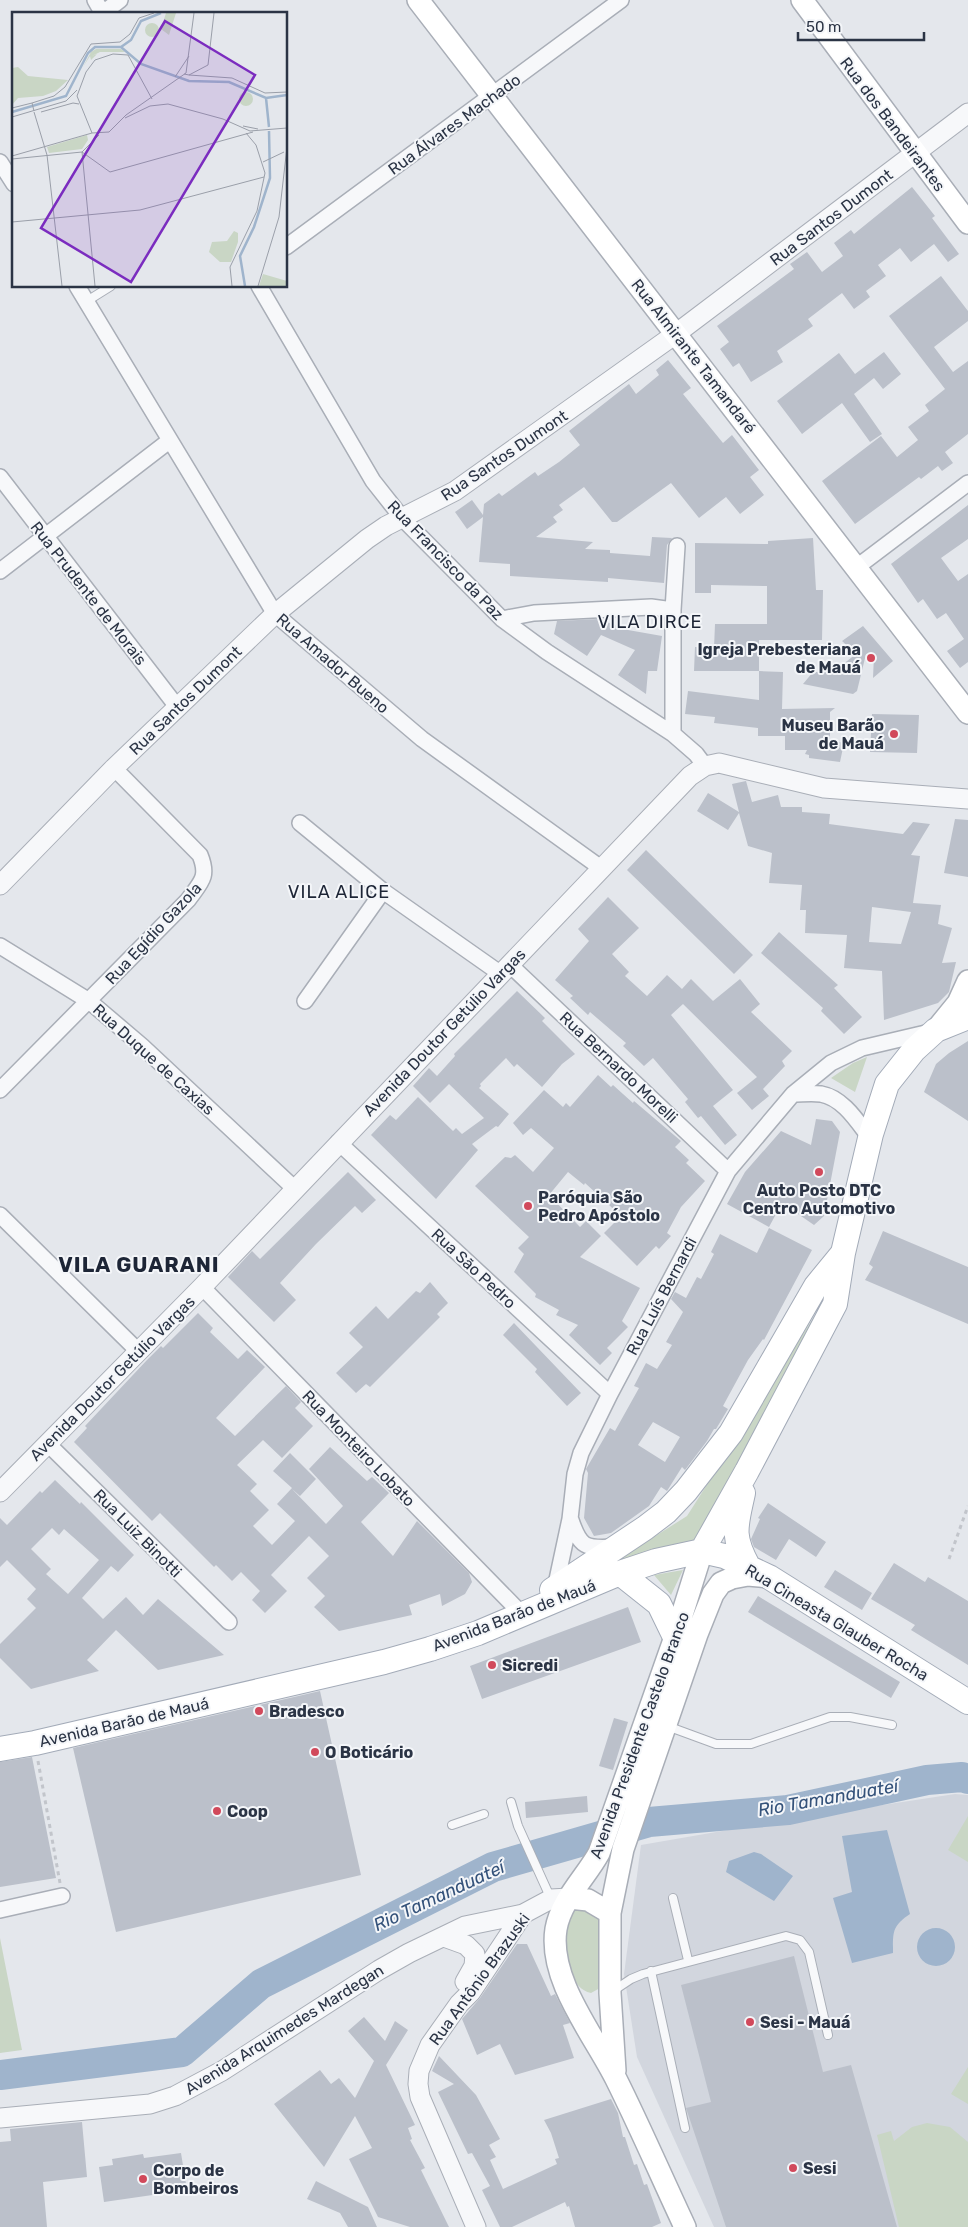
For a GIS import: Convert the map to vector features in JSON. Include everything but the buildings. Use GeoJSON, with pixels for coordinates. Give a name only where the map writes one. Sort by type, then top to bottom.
{"type":"FeatureCollection","features":[{"type":"Feature","properties":{"kind":"main road","name":"Rua Almirante Tamandaré"},"geometry":{"type":"LineString","coordinates":[[418,0],[968,713]]}},
{"type":"Feature","properties":{"kind":"main road","name":"Rua dos Bandeirantes"},"geometry":{"type":"LineString","coordinates":[[802,0],[968,223]]}},
{"type":"Feature","properties":{"kind":"main road"},"geometry":{"type":"LineString","coordinates":[[936,1030],[958,1003],[968,981]]}},
{"type":"Feature","properties":{"kind":"main road","name":"Avenida Barão de Mauá"},"geometry":{"type":"LineString","coordinates":[[0,1749],[35,1743],[384,1662],[478,1633],[620,1573],[656,1561],[702,1551],[747,1472],[836,1304],[843,1253],[870,1138],[887,1084],[914,1050],[936,1030],[968,1017]]}},
{"type":"Feature","properties":{"kind":"main road","name":"Avenida Barão de Mauá"},"geometry":{"type":"LineString","coordinates":[[0,1735],[45,1730],[382,1652],[427,1640],[516,1608],[555,1588],[666,1512],[686,1491],[731,1433],[816,1286],[843,1253]]}},
{"type":"Feature","properties":{"kind":"main road"},"geometry":{"type":"LineString","coordinates":[[747,1472],[735,1531],[738,1546],[748,1566]]}},
{"type":"Feature","properties":{"kind":"main road","name":"Rua Cineasta Glauber Rocha"},"geometry":{"type":"LineString","coordinates":[[702,1551],[724,1556],[769,1577],[968,1702]]}},
{"type":"Feature","properties":{"kind":"main road","name":"Avenida Presidente Castelo Branco"},"geometry":{"type":"LineString","coordinates":[[615,2078],[610,1993],[610,1913],[623,1849],[628,1801],[702,1551]]}},
{"type":"Feature","properties":{"kind":"main road"},"geometry":{"type":"LineString","coordinates":[[620,1573],[659,1604],[675,1637]]}},
{"type":"Feature","properties":{"kind":"main road","name":"Avenida Presidente Castelo Branco"},"geometry":{"type":"LineString","coordinates":[[686,2227],[615,2078],[575,2005],[559,1969],[556,1951],[556,1927],[560,1898],[590,1870],[628,1801],[665,1725],[713,1594],[721,1583],[732,1578],[748,1575],[769,1577]]}},
{"type":"Feature","properties":{"kind":"main road"},"geometry":{"type":"LineString","coordinates":[[560,1898],[588,1900],[610,1913]]}},
{"type":"Feature","properties":{"kind":"main road"},"geometry":{"type":"LineString","coordinates":[[575,2005],[594,2003],[610,1993]]}},
{"type":"Feature","properties":{"kind":"street"},"geometry":{"type":"LineString","coordinates":[[100,9],[120,0]]}},
{"type":"Feature","properties":{"kind":"street","name":"Rua Álvares Machado"},"geometry":{"type":"LineString","coordinates":[[288,247],[621,0]]}},
{"type":"Feature","properties":{"kind":"street","name":"Rua Santos Dumont"},"geometry":{"type":"LineString","coordinates":[[0,885],[114,768],[274,614],[367,539],[386,526],[455,491],[677,334],[968,113]]}},
{"type":"Feature","properties":{"kind":"street"},"geometry":{"type":"LineString","coordinates":[[0,162],[12,181]]}},
{"type":"Feature","properties":{"kind":"street","name":"Rua Amador Bueno"},"geometry":{"type":"LineString","coordinates":[[79,288],[274,614],[422,739],[601,868]]}},
{"type":"Feature","properties":{"kind":"street","name":"Rua Francisco da Paz"},"geometry":{"type":"LineString","coordinates":[[260,288],[373,481],[403,519],[502,619],[547,652],[673,734],[696,754],[705,766]]}},
{"type":"Feature","properties":{"kind":"street"},"geometry":{"type":"LineString","coordinates":[[0,572],[169,441]]}},
{"type":"Feature","properties":{"kind":"street","name":"Rua Prudente de Morais"},"geometry":{"type":"LineString","coordinates":[[0,477],[178,708]]}},
{"type":"Feature","properties":{"kind":"street"},"geometry":{"type":"LineString","coordinates":[[857,567],[968,483]]}},
{"type":"Feature","properties":{"kind":"street"},"geometry":{"type":"LineString","coordinates":[[673,734],[673,610],[677,546]]}},
{"type":"Feature","properties":{"kind":"street"},"geometry":{"type":"LineString","coordinates":[[502,619],[534,613],[651,607],[673,610]]}},
{"type":"Feature","properties":{"kind":"street"},"geometry":{"type":"LineString","coordinates":[[705,766],[720,763],[738,766],[824,788],[968,799]]}},
{"type":"Feature","properties":{"kind":"street","name":"Avenida Doutor Getúlio Vargas"},"geometry":{"type":"LineString","coordinates":[[0,1492],[202,1287],[338,1142],[674,792],[690,776],[705,766]]}},
{"type":"Feature","properties":{"kind":"street","name":"Rua Egídio Gazola"},"geometry":{"type":"LineString","coordinates":[[0,1090],[188,900],[203,879],[204,867],[200,855],[114,768]]}},
{"type":"Feature","properties":{"kind":"street","name":"Rua Bernardo Morelli"},"geometry":{"type":"LineString","coordinates":[[300,824],[383,891],[505,969],[728,1171]]}},
{"type":"Feature","properties":{"kind":"street"},"geometry":{"type":"LineString","coordinates":[[305,1001],[383,891]]}},
{"type":"Feature","properties":{"kind":"street","name":"Rua Duque de Caxias"},"geometry":{"type":"LineString","coordinates":[[0,946],[89,1001],[142,1046],[295,1189]]}},
{"type":"Feature","properties":{"kind":"street","name":"Rua Luís Bernardi"},"geometry":{"type":"LineString","coordinates":[[555,1588],[570,1519],[575,1474],[581,1453],[610,1394],[728,1171],[793,1094],[831,1063],[862,1048],[936,1030]]}},
{"type":"Feature","properties":{"kind":"street"},"geometry":{"type":"LineString","coordinates":[[793,1094],[821,1094],[835,1100],[851,1113],[870,1138]]}},
{"type":"Feature","properties":{"kind":"street","name":"Rua São Pedro"},"geometry":{"type":"LineString","coordinates":[[338,1142],[610,1394]]}},
{"type":"Feature","properties":{"kind":"street"},"geometry":{"type":"LineString","coordinates":[[0,1215],[138,1350]]}},
{"type":"Feature","properties":{"kind":"street","name":"Rua Monteiro Lobato"},"geometry":{"type":"LineString","coordinates":[[202,1287],[516,1608]]}},
{"type":"Feature","properties":{"kind":"street","name":"Rua Luiz Binotti"},"geometry":{"type":"LineString","coordinates":[[47,1443],[229,1622]]}},
{"type":"Feature","properties":{"kind":"street"},"geometry":{"type":"LineString","coordinates":[[570,1519],[577,1539],[585,1546],[596,1548],[616,1547]]}},
{"type":"Feature","properties":{"kind":"street"},"geometry":{"type":"LineString","coordinates":[[0,1910],[62,1896]]}},
{"type":"Feature","properties":{"kind":"street","name":"Rua Antônio Brazuski"},"geometry":{"type":"LineString","coordinates":[[476,2227],[420,2096],[419,2072],[430,2045],[459,2004],[471,1992],[523,1914],[560,1898]]}},
{"type":"Feature","properties":{"kind":"street","name":"Avenida Arquimedes Mardegan"},"geometry":{"type":"LineString","coordinates":[[0,2118],[150,2104],[175,2096],[222,2071],[379,1970],[465,1926],[523,1914]]}},
{"type":"Feature","properties":{"kind":"street"},"geometry":{"type":"LineString","coordinates":[[444,1937],[466,1945],[475,1954],[474,1966],[460,1992],[459,2004]]}},
{"type":"Feature","properties":{"kind":"lane"},"geometry":{"type":"LineString","coordinates":[[87,301],[108,288]]}},
{"type":"Feature","properties":{"kind":"lane"},"geometry":{"type":"LineString","coordinates":[[665,1725],[716,1744],[751,1744],[830,1717],[850,1717],[892,1725]]}},
{"type":"Feature","properties":{"kind":"lane"},"geometry":{"type":"LineString","coordinates":[[511,1802],[518,1826],[539,1872],[560,1898]]}},
{"type":"Feature","properties":{"kind":"lane"},"geometry":{"type":"LineString","coordinates":[[452,1826],[484,1814]]}},
{"type":"Feature","properties":{"kind":"lane"},"geometry":{"type":"LineString","coordinates":[[673,1898],[688,1960]]}},
{"type":"Feature","properties":{"kind":"lane"},"geometry":{"type":"LineString","coordinates":[[610,1993],[631,1979],[688,1960],[786,1936],[800,1940],[809,1952],[828,2035]]}},
{"type":"Feature","properties":{"kind":"lane"},"geometry":{"type":"LineString","coordinates":[[651,1972],[685,2128]]}},
{"type":"Feature","properties":{"kind":"path"},"geometry":{"type":"LineString","coordinates":[[949,1559],[968,1506]]}},
{"type":"Feature","properties":{"kind":"path"},"geometry":{"type":"LineString","coordinates":[[35,1743],[62,1896]]}},
{"type":"Feature","properties":{"kind":"shaded area"},"geometry":{"type":"Polygon","coordinates":[[[955,1794],[968,1795],[968,2227],[714,2227],[637,2057],[624,1974],[641,1845],[797,1818],[955,1794]]]}},
{"type":"Feature","properties":{"kind":"green space"},"geometry":{"type":"Polygon","coordinates":[[[867,1057],[855,1092],[831,1078],[853,1063],[867,1057]]]}},
{"type":"Feature","properties":{"kind":"green space"},"geometry":{"type":"Polygon","coordinates":[[[817,1312],[701,1545],[616,1561],[687,1516],[817,1312]]]}},
{"type":"Feature","properties":{"kind":"green space"},"geometry":{"type":"Polygon","coordinates":[[[683,1570],[671,1595],[654,1575],[683,1570]]]}},
{"type":"Feature","properties":{"kind":"green space"},"geometry":{"type":"Polygon","coordinates":[[[968,1816],[968,1862],[948,1850],[968,1816]]]}},
{"type":"Feature","properties":{"kind":"green space"},"geometry":{"type":"Polygon","coordinates":[[[578,1907],[587,1907],[602,1921],[600,1988],[591,1993],[578,1986],[570,1972],[565,1955],[564,1940],[566,1926],[570,1912],[578,1907]]]}},
{"type":"Feature","properties":{"kind":"green space"},"geometry":{"type":"Polygon","coordinates":[[[0,1938],[22,2050],[0,2053],[0,1938]]]}},
{"type":"Feature","properties":{"kind":"green space"},"geometry":{"type":"Polygon","coordinates":[[[968,2067],[968,2104],[951,2094],[968,2067]]]}},
{"type":"Feature","properties":{"kind":"green space"},"geometry":{"type":"Polygon","coordinates":[[[927,2123],[950,2127],[968,2142],[968,2227],[899,2227],[877,2135],[891,2131],[894,2141],[912,2127],[927,2123]]]}},
{"type":"Feature","properties":{"kind":"water"},"geometry":{"type":"Polygon","coordinates":[[[887,1830],[910,1914],[900,1922],[895,1930],[893,1953],[852,1963],[833,1898],[852,1892],[842,1836],[887,1830]]]}},
{"type":"Feature","properties":{"kind":"water"},"geometry":{"type":"Polygon","coordinates":[[[754,1852],[761,1854],[793,1876],[774,1901],[726,1872],[729,1861],[754,1852]]]}},
{"type":"Feature","properties":{"kind":"water"},"geometry":{"type":"Polygon","coordinates":[[[936,1928],[950,1933],[955,1947],[950,1961],[936,1966],[922,1961],[917,1947],[922,1933],[936,1928]]]}},
{"type":"Feature","properties":{"kind":"waterway","name":"Rio Tamanduateí"},"geometry":{"type":"LineString","coordinates":[[0,2075],[182,2052],[261,1984],[493,1867],[649,1822],[788,1810],[927,1780],[962,1777],[968,1779]]}},
{"type":"Feature","properties":{"kind":"place","name":"Igreja Prebesteriana de Mauá"},"geometry":{"type":"Point","coordinates":[871,658]}},
{"type":"Feature","properties":{"kind":"place","name":"Museu Barão de Mauá"},"geometry":{"type":"Point","coordinates":[894,734]}},
{"type":"Feature","properties":{"kind":"place","name":"Auto Posto DTC Centro Automotivo"},"geometry":{"type":"Point","coordinates":[819,1172]}},
{"type":"Feature","properties":{"kind":"place","name":"Paróquia São Pedro Apóstolo"},"geometry":{"type":"Point","coordinates":[528,1206]}},
{"type":"Feature","properties":{"kind":"place","name":"Sicredi"},"geometry":{"type":"Point","coordinates":[492,1665]}},
{"type":"Feature","properties":{"kind":"place","name":"Bradesco"},"geometry":{"type":"Point","coordinates":[259,1711]}},
{"type":"Feature","properties":{"kind":"place","name":"O Boticário"},"geometry":{"type":"Point","coordinates":[315,1752]}},
{"type":"Feature","properties":{"kind":"place","name":"Coop"},"geometry":{"type":"Point","coordinates":[217,1811]}},
{"type":"Feature","properties":{"kind":"place","name":"Sesi - Mauá"},"geometry":{"type":"Point","coordinates":[750,2022]}},
{"type":"Feature","properties":{"kind":"place","name":"Sesi"},"geometry":{"type":"Point","coordinates":[793,2168]}},
{"type":"Feature","properties":{"kind":"place","name":"Corpo de Bombeiros"},"geometry":{"type":"Point","coordinates":[143,2179]}},
{"type":"Feature","properties":{"kind":"district","name":"VILA DIRCE"},"geometry":{"type":"Point","coordinates":[650,622]}},
{"type":"Feature","properties":{"kind":"district","name":"VILA ALICE"},"geometry":{"type":"Point","coordinates":[339,892]}},
{"type":"Feature","properties":{"kind":"district","name":"VILA GUARANI"},"geometry":{"type":"Point","coordinates":[139,1265]}}]}
